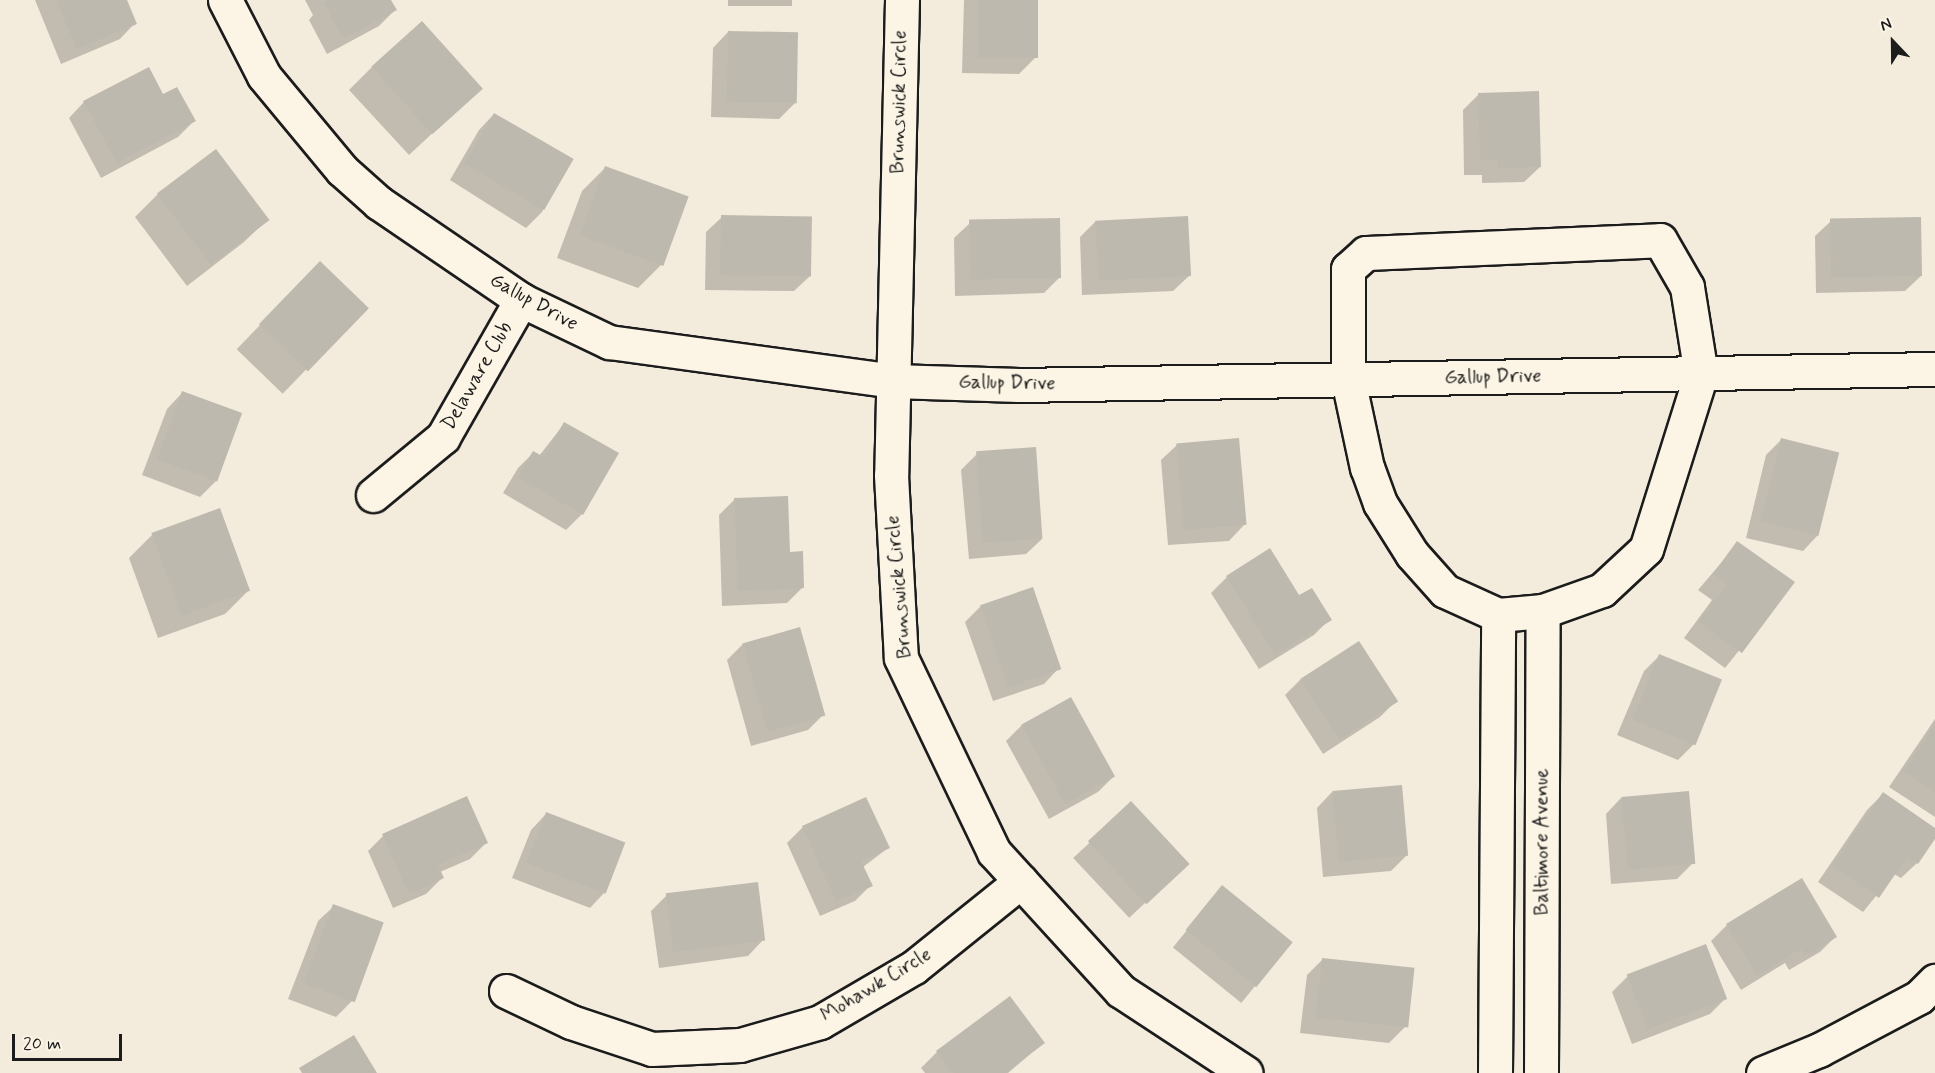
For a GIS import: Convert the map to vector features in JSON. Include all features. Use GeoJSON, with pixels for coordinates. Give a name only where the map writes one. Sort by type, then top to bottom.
{"type":"FeatureCollection","features":[{"type":"Feature","properties":{"kind":"street","name":"Gallup Drive"},"geometry":{"type":"LineString","coordinates":[[225,0],[264,76],[342,170],[379,203],[521,300],[609,342],[893,381],[1019,385],[1935,369]]}},
{"type":"Feature","properties":{"kind":"street","name":"Brunswick Circle"},"geometry":{"type":"LineString","coordinates":[[902,0],[891,475],[901,658],[994,852],[1121,992],[1246,1073]]}},
{"type":"Feature","properties":{"kind":"street"},"geometry":{"type":"LineString","coordinates":[[1660,240],[1687,287],[1701,374],[1646,549],[1602,590],[1543,611],[1498,615],[1445,591],[1412,554],[1380,503],[1367,468],[1348,379],[1348,269],[1366,253],[1660,240]]}},
{"type":"Feature","properties":{"kind":"street","name":"Delaware Club"},"geometry":{"type":"LineString","coordinates":[[374,495],[443,437],[521,300]]}},
{"type":"Feature","properties":{"kind":"street","name":"Baltimore Avenue"},"geometry":{"type":"LineString","coordinates":[[1541,1073],[1543,611]]}},
{"type":"Feature","properties":{"kind":"street"},"geometry":{"type":"LineString","coordinates":[[1495,1073],[1498,615]]}},
{"type":"Feature","properties":{"kind":"street","name":"Mohawk Circle"},"geometry":{"type":"LineString","coordinates":[[506,991],[571,1022],[652,1049],[740,1045],[820,1022],[914,967],[1021,881]]}},
{"type":"Feature","properties":{"kind":"street"},"geometry":{"type":"LineString","coordinates":[[1763,1073],[1839,1040],[1919,997],[1935,981]]}},
{"type":"Feature","properties":{"kind":"building"},"geometry":{"type":"Polygon","coordinates":[[[56,0],[127,0],[137,24],[77,49],[56,0]]]}},
{"type":"Feature","properties":{"kind":"building"},"geometry":{"type":"Polygon","coordinates":[[[329,0],[391,0],[397,10],[343,39],[324,3],[329,0]]]}},
{"type":"Feature","properties":{"kind":"building"},"geometry":{"type":"Polygon","coordinates":[[[978,0],[1038,0],[1038,58],[978,58],[978,0]]]}},
{"type":"Feature","properties":{"kind":"building"},"geometry":{"type":"Polygon","coordinates":[[[422,21],[483,89],[432,134],[371,67],[422,21]]]}},
{"type":"Feature","properties":{"kind":"building"},"geometry":{"type":"Polygon","coordinates":[[[728,31],[798,32],[797,103],[727,102],[728,31]]]}},
{"type":"Feature","properties":{"kind":"building"},"geometry":{"type":"Polygon","coordinates":[[[149,67],[163,94],[177,87],[196,121],[117,163],[83,101],[149,67]]]}},
{"type":"Feature","properties":{"kind":"building"},"geometry":{"type":"Polygon","coordinates":[[[1539,91],[1541,167],[1497,168],[1497,160],[1480,160],[1478,93],[1539,91]]]}},
{"type":"Feature","properties":{"kind":"building"},"geometry":{"type":"Polygon","coordinates":[[[494,113],[574,159],[544,210],[464,164],[494,113]]]}},
{"type":"Feature","properties":{"kind":"building"},"geometry":{"type":"Polygon","coordinates":[[[216,149],[270,220],[210,265],[157,194],[216,149]]]}},
{"type":"Feature","properties":{"kind":"building"},"geometry":{"type":"Polygon","coordinates":[[[605,166],[689,196],[663,266],[580,236],[605,166]]]}},
{"type":"Feature","properties":{"kind":"building"},"geometry":{"type":"Polygon","coordinates":[[[721,215],[812,217],[811,277],[720,275],[721,215]]]}},
{"type":"Feature","properties":{"kind":"building"},"geometry":{"type":"Polygon","coordinates":[[[1188,216],[1191,276],[1098,281],[1095,221],[1188,216]]]}},
{"type":"Feature","properties":{"kind":"building"},"geometry":{"type":"Polygon","coordinates":[[[1921,217],[1922,276],[1831,278],[1830,219],[1921,217]]]}},
{"type":"Feature","properties":{"kind":"building"},"geometry":{"type":"Polygon","coordinates":[[[1060,218],[1061,278],[970,280],[969,220],[1060,218]]]}},
{"type":"Feature","properties":{"kind":"building"},"geometry":{"type":"Polygon","coordinates":[[[320,261],[369,308],[308,372],[259,324],[320,261]]]}},
{"type":"Feature","properties":{"kind":"building"},"geometry":{"type":"Polygon","coordinates":[[[182,391],[242,413],[217,481],[157,460],[182,391]]]}},
{"type":"Feature","properties":{"kind":"building"},"geometry":{"type":"Polygon","coordinates":[[[564,422],[619,453],[583,515],[518,477],[533,451],[544,457],[564,422]]]}},
{"type":"Feature","properties":{"kind":"building"},"geometry":{"type":"Polygon","coordinates":[[[1239,438],[1247,525],[1184,530],[1176,443],[1239,438]]]}},
{"type":"Feature","properties":{"kind":"building"},"geometry":{"type":"Polygon","coordinates":[[[1781,438],[1839,453],[1818,536],[1760,521],[1781,438]]]}},
{"type":"Feature","properties":{"kind":"building"},"geometry":{"type":"Polygon","coordinates":[[[1036,447],[1042,539],[983,543],[976,451],[1036,447]]]}},
{"type":"Feature","properties":{"kind":"building"},"geometry":{"type":"Polygon","coordinates":[[[788,496],[790,552],[803,551],[804,588],[738,591],[734,498],[788,496]]]}},
{"type":"Feature","properties":{"kind":"building"},"geometry":{"type":"Polygon","coordinates":[[[220,508],[250,591],[182,616],[151,533],[220,508]]]}},
{"type":"Feature","properties":{"kind":"building"},"geometry":{"type":"Polygon","coordinates":[[[1737,541],[1795,582],[1742,653],[1698,622],[1727,584],[1713,574],[1737,541]]]}},
{"type":"Feature","properties":{"kind":"building"},"geometry":{"type":"Polygon","coordinates":[[[1270,548],[1299,595],[1312,588],[1332,620],[1275,655],[1226,576],[1270,548]]]}},
{"type":"Feature","properties":{"kind":"building"},"geometry":{"type":"Polygon","coordinates":[[[1033,587],[1061,669],[1008,687],[980,605],[1033,587]]]}},
{"type":"Feature","properties":{"kind":"building"},"geometry":{"type":"Polygon","coordinates":[[[800,627],[825,715],[768,732],[742,644],[800,627]]]}},
{"type":"Feature","properties":{"kind":"building"},"geometry":{"type":"Polygon","coordinates":[[[1359,641],[1398,701],[1340,740],[1300,679],[1359,641]]]}},
{"type":"Feature","properties":{"kind":"building"},"geometry":{"type":"Polygon","coordinates":[[[1659,654],[1722,679],[1695,745],[1632,720],[1659,654]]]}},
{"type":"Feature","properties":{"kind":"building"},"geometry":{"type":"Polygon","coordinates":[[[1071,697],[1115,777],[1065,804],[1021,725],[1071,697]]]}},
{"type":"Feature","properties":{"kind":"building"},"geometry":{"type":"Polygon","coordinates":[[[1935,724],[1935,792],[1904,771],[1935,724]]]}},
{"type":"Feature","properties":{"kind":"building"},"geometry":{"type":"Polygon","coordinates":[[[1402,785],[1408,856],[1338,862],[1332,791],[1402,785]]]}},
{"type":"Feature","properties":{"kind":"building"},"geometry":{"type":"Polygon","coordinates":[[[1689,791],[1695,864],[1628,870],[1621,797],[1689,791]]]}},
{"type":"Feature","properties":{"kind":"building"},"geometry":{"type":"Polygon","coordinates":[[[1883,792],[1935,828],[1935,839],[1918,864],[1907,857],[1879,898],[1832,866],[1883,792]]]}},
{"type":"Feature","properties":{"kind":"building"},"geometry":{"type":"Polygon","coordinates":[[[467,796],[488,843],[438,865],[444,878],[409,894],[382,834],[467,796]]]}},
{"type":"Feature","properties":{"kind":"building"},"geometry":{"type":"Polygon","coordinates":[[[866,797],[890,848],[861,861],[873,886],[836,902],[802,826],[866,797]]]}},
{"type":"Feature","properties":{"kind":"building"},"geometry":{"type":"Polygon","coordinates":[[[1131,801],[1190,864],[1147,904],[1088,841],[1131,801]]]}},
{"type":"Feature","properties":{"kind":"building"},"geometry":{"type":"Polygon","coordinates":[[[546,812],[625,842],[606,894],[526,863],[546,812]]]}},
{"type":"Feature","properties":{"kind":"building"},"geometry":{"type":"Polygon","coordinates":[[[1802,878],[1837,937],[1805,956],[1801,949],[1757,976],[1726,924],[1802,878]]]}},
{"type":"Feature","properties":{"kind":"building"},"geometry":{"type":"Polygon","coordinates":[[[758,882],[765,941],[673,952],[666,893],[758,882]]]}},
{"type":"Feature","properties":{"kind":"building"},"geometry":{"type":"Polygon","coordinates":[[[1222,885],[1293,942],[1256,987],[1185,930],[1222,885]]]}},
{"type":"Feature","properties":{"kind":"building"},"geometry":{"type":"Polygon","coordinates":[[[333,904],[384,922],[355,1002],[304,984],[333,904]]]}},
{"type":"Feature","properties":{"kind":"building"},"geometry":{"type":"Polygon","coordinates":[[[1706,944],[1727,999],[1648,1030],[1627,974],[1706,944]]]}},
{"type":"Feature","properties":{"kind":"building"},"geometry":{"type":"Polygon","coordinates":[[[1322,958],[1414,968],[1408,1027],[1316,1018],[1322,958]]]}},
{"type":"Feature","properties":{"kind":"building"},"geometry":{"type":"Polygon","coordinates":[[[1010,996],[1045,1043],[1005,1073],[953,1073],[936,1051],[1010,996]]]}},
{"type":"Feature","properties":{"kind":"building"},"geometry":{"type":"Polygon","coordinates":[[[354,1035],[377,1073],[302,1073],[299,1068],[354,1035]]]}}]}
